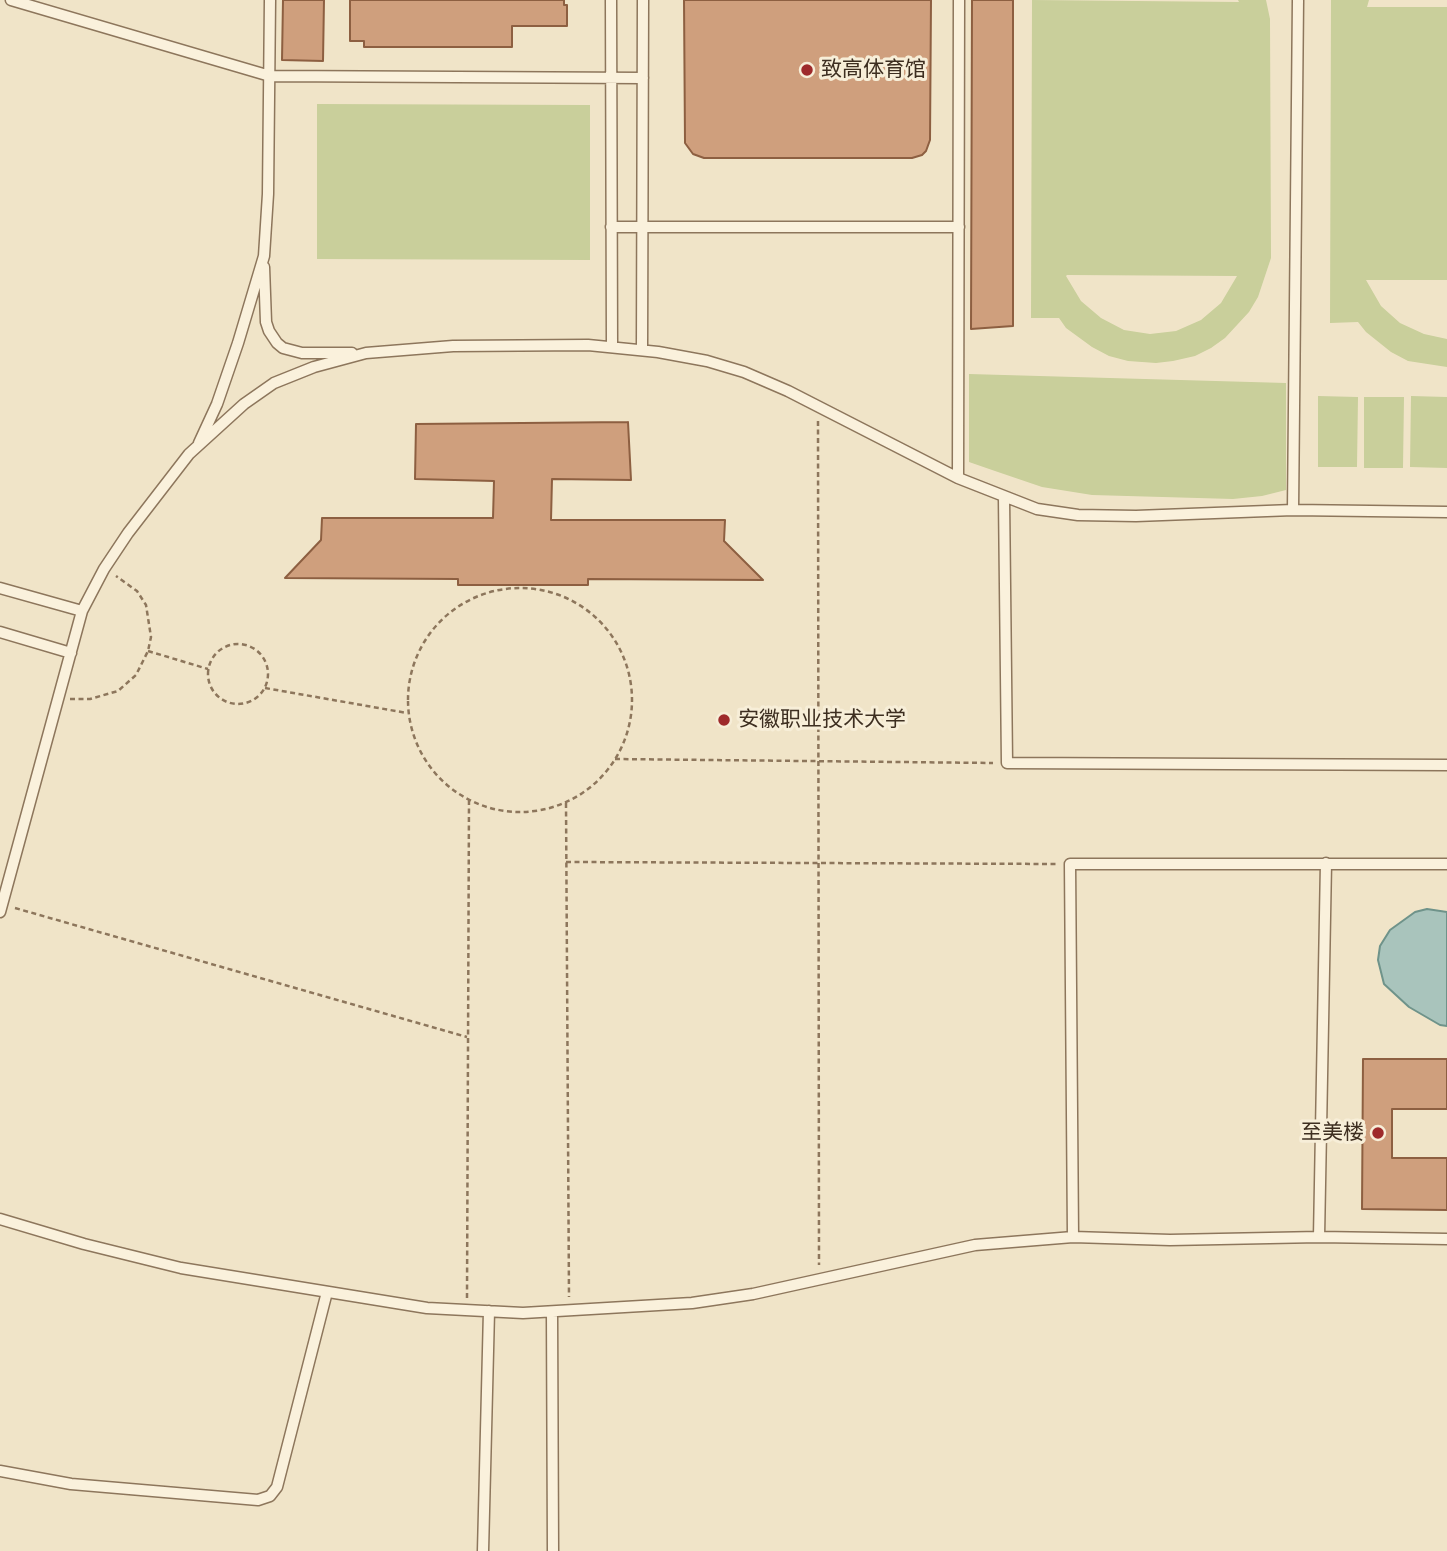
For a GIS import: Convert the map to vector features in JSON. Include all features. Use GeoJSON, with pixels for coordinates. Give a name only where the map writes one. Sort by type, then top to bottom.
{"type":"FeatureCollection","features":[{"type":"Feature","properties":{"kind":"lane"},"geometry":{"type":"LineString","coordinates":[[11,0],[270,76],[643,78]]}},
{"type":"Feature","properties":{"kind":"lane"},"geometry":{"type":"LineString","coordinates":[[270,0],[268,194],[264,256],[266,322],[269,331],[283,348],[302,353],[366,354],[453,346],[588,345],[642,350],[707,361],[732,368],[788,391],[958,478],[1037,509],[1077,514],[1136,516],[1293,510],[1447,512]]}},
{"type":"Feature","properties":{"kind":"lane"},"geometry":{"type":"LineString","coordinates":[[611,0],[612,347]]}},
{"type":"Feature","properties":{"kind":"lane"},"geometry":{"type":"LineString","coordinates":[[642,350],[643,0]]}},
{"type":"Feature","properties":{"kind":"lane"},"geometry":{"type":"LineString","coordinates":[[958,478],[960,0]]}},
{"type":"Feature","properties":{"kind":"lane"},"geometry":{"type":"LineString","coordinates":[[1293,510],[1298,0]]}},
{"type":"Feature","properties":{"kind":"lane"},"geometry":{"type":"LineString","coordinates":[[611,227],[959,227]]}},
{"type":"Feature","properties":{"kind":"lane"},"geometry":{"type":"LineString","coordinates":[[197,447],[217,404],[264,256]]}},
{"type":"Feature","properties":{"kind":"lane"},"geometry":{"type":"LineString","coordinates":[[1,909],[82,611],[104,569],[189,454],[244,404],[274,383],[314,367],[366,354]]}},
{"type":"Feature","properties":{"kind":"lane"},"geometry":{"type":"LineString","coordinates":[[1004,498],[1007,763],[1447,765]]}},
{"type":"Feature","properties":{"kind":"lane"},"geometry":{"type":"LineString","coordinates":[[0,588],[82,611]]}},
{"type":"Feature","properties":{"kind":"lane"},"geometry":{"type":"LineString","coordinates":[[0,632],[71,653]]}},
{"type":"Feature","properties":{"kind":"lane"},"geometry":{"type":"LineString","coordinates":[[1319,1237],[1326,863]]}},
{"type":"Feature","properties":{"kind":"lane"},"geometry":{"type":"LineString","coordinates":[[1073,1237],[1070,864],[1447,864]]}},
{"type":"Feature","properties":{"kind":"lane"},"geometry":{"type":"LineString","coordinates":[[0,1219],[84,1244],[181,1268],[427,1308],[552,1312],[692,1303],[753,1294],[975,1245],[1073,1237],[1170,1240],[1319,1237],[1447,1239]]}},
{"type":"Feature","properties":{"kind":"lane"},"geometry":{"type":"LineString","coordinates":[[0,1471],[84,1485],[258,1500],[270,1496],[277,1487],[327,1292]]}},
{"type":"Feature","properties":{"kind":"lane"},"geometry":{"type":"LineString","coordinates":[[483,1551],[489,1311]]}},
{"type":"Feature","properties":{"kind":"lane"},"geometry":{"type":"LineString","coordinates":[[552,1312],[553,1551]]}},
{"type":"Feature","properties":{"kind":"path"},"geometry":{"type":"LineString","coordinates":[[818,407],[819,1279]]}},
{"type":"Feature","properties":{"kind":"path"},"geometry":{"type":"LineString","coordinates":[[58,699],[90,699],[118,691],[136,675],[148,651],[151,637],[146,605],[137,591],[104,569]]}},
{"type":"Feature","properties":{"kind":"path"},"geometry":{"type":"LineString","coordinates":[[527,587],[570,599],[597,618],[618,643],[627,663],[633,707],[629,729],[615,759],[594,784],[566,802],[534,811],[512,812],[490,808],[450,789],[421,755],[412,735],[408,713],[407,691],[411,670],[430,631],[446,615],[474,597],[506,588],[527,587]]}},
{"type":"Feature","properties":{"kind":"path"},"geometry":{"type":"LineString","coordinates":[[234,644],[252,647],[259,653],[268,670],[265,688],[252,701],[233,704],[223,701],[210,687],[208,669],[211,660],[225,647],[234,644]]}},
{"type":"Feature","properties":{"kind":"path"},"geometry":{"type":"LineString","coordinates":[[148,651],[208,669]]}},
{"type":"Feature","properties":{"kind":"path"},"geometry":{"type":"LineString","coordinates":[[265,688],[408,713]]}},
{"type":"Feature","properties":{"kind":"path"},"geometry":{"type":"LineString","coordinates":[[615,759],[1007,763]]}},
{"type":"Feature","properties":{"kind":"path"},"geometry":{"type":"LineString","coordinates":[[467,1310],[469,800]]}},
{"type":"Feature","properties":{"kind":"path"},"geometry":{"type":"LineString","coordinates":[[566,802],[569,1311]]}},
{"type":"Feature","properties":{"kind":"path"},"geometry":{"type":"LineString","coordinates":[[566,862],[1070,864]]}},
{"type":"Feature","properties":{"kind":"path"},"geometry":{"type":"LineString","coordinates":[[1,909],[468,1037]]}},
{"type":"Feature","properties":{"kind":"green space"},"geometry":{"type":"Polygon","coordinates":[[[1032,0],[1266,0],[1270,19],[1271,258],[1258,297],[1249,312],[1225,338],[1211,348],[1195,356],[1156,363],[1128,361],[1109,356],[1066,328],[1059,318],[1031,318],[1032,0]],[[1067,275],[1081,301],[1101,318],[1124,330],[1150,334],[1176,331],[1201,320],[1221,303],[1237,276],[1067,275]]]}},
{"type":"Feature","properties":{"kind":"green space"},"geometry":{"type":"Polygon","coordinates":[[[1331,0],[1369,0],[1367,7],[1447,7],[1447,280],[1366,280],[1381,306],[1400,323],[1424,334],[1447,339],[1447,367],[1408,361],[1391,352],[1358,322],[1330,323],[1331,0]]]}},
{"type":"Feature","properties":{"kind":"green space"},"geometry":{"type":"Polygon","coordinates":[[[317,104],[590,105],[590,260],[317,259],[317,104]]]}},
{"type":"Feature","properties":{"kind":"green space"},"geometry":{"type":"Polygon","coordinates":[[[969,374],[1286,383],[1286,490],[1233,499],[1092,495],[1042,487],[969,462],[969,374]]]}},
{"type":"Feature","properties":{"kind":"green space"},"geometry":{"type":"Polygon","coordinates":[[[1318,396],[1358,397],[1357,467],[1318,467],[1318,396]]]}},
{"type":"Feature","properties":{"kind":"green space"},"geometry":{"type":"Polygon","coordinates":[[[1411,396],[1447,397],[1447,468],[1410,467],[1411,396]]]}},
{"type":"Feature","properties":{"kind":"green space"},"geometry":{"type":"Polygon","coordinates":[[[1364,397],[1404,397],[1403,468],[1364,468],[1364,397]]]}},
{"type":"Feature","properties":{"kind":"water"},"geometry":{"type":"Polygon","coordinates":[[[1427,909],[1447,912],[1447,1026],[1440,1025],[1409,1007],[1384,984],[1378,960],[1380,946],[1390,930],[1415,912],[1427,909]]]}},
{"type":"Feature","properties":{"kind":"building"},"geometry":{"type":"Polygon","coordinates":[[[283,0],[324,0],[323,61],[282,60],[283,0]]]}},
{"type":"Feature","properties":{"kind":"building"},"geometry":{"type":"Polygon","coordinates":[[[350,0],[564,0],[564,5],[567,5],[567,26],[512,26],[512,47],[364,47],[364,41],[350,41],[350,0]]]}},
{"type":"Feature","properties":{"kind":"building","name":"致高体育馆"},"geometry":{"type":"Polygon","coordinates":[[[684,0],[931,0],[930,140],[926,151],[912,158],[704,158],[693,154],[685,143],[684,0]]]}},
{"type":"Feature","properties":{"kind":"building"},"geometry":{"type":"Polygon","coordinates":[[[972,0],[1013,0],[1013,326],[971,329],[972,0]]]}},
{"type":"Feature","properties":{"kind":"building"},"geometry":{"type":"Polygon","coordinates":[[[628,422],[631,480],[552,479],[551,520],[725,520],[724,541],[763,580],[588,579],[588,585],[458,585],[458,579],[285,578],[321,540],[322,518],[493,518],[494,481],[415,479],[416,424],[628,422]]]}},
{"type":"Feature","properties":{"kind":"building","name":"至美楼"},"geometry":{"type":"Polygon","coordinates":[[[1363,1059],[1447,1059],[1447,1109],[1392,1109],[1392,1158],[1447,1158],[1447,1210],[1362,1209],[1363,1059]]]}},
{"type":"Feature","properties":{"kind":"place","name":"致高体育馆"},"geometry":{"type":"Point","coordinates":[807,70]}},
{"type":"Feature","properties":{"kind":"place","name":"安徽职业技术大学"},"geometry":{"type":"Point","coordinates":[724,720]}},
{"type":"Feature","properties":{"kind":"place","name":"至美楼"},"geometry":{"type":"Point","coordinates":[1378,1133]}}]}
